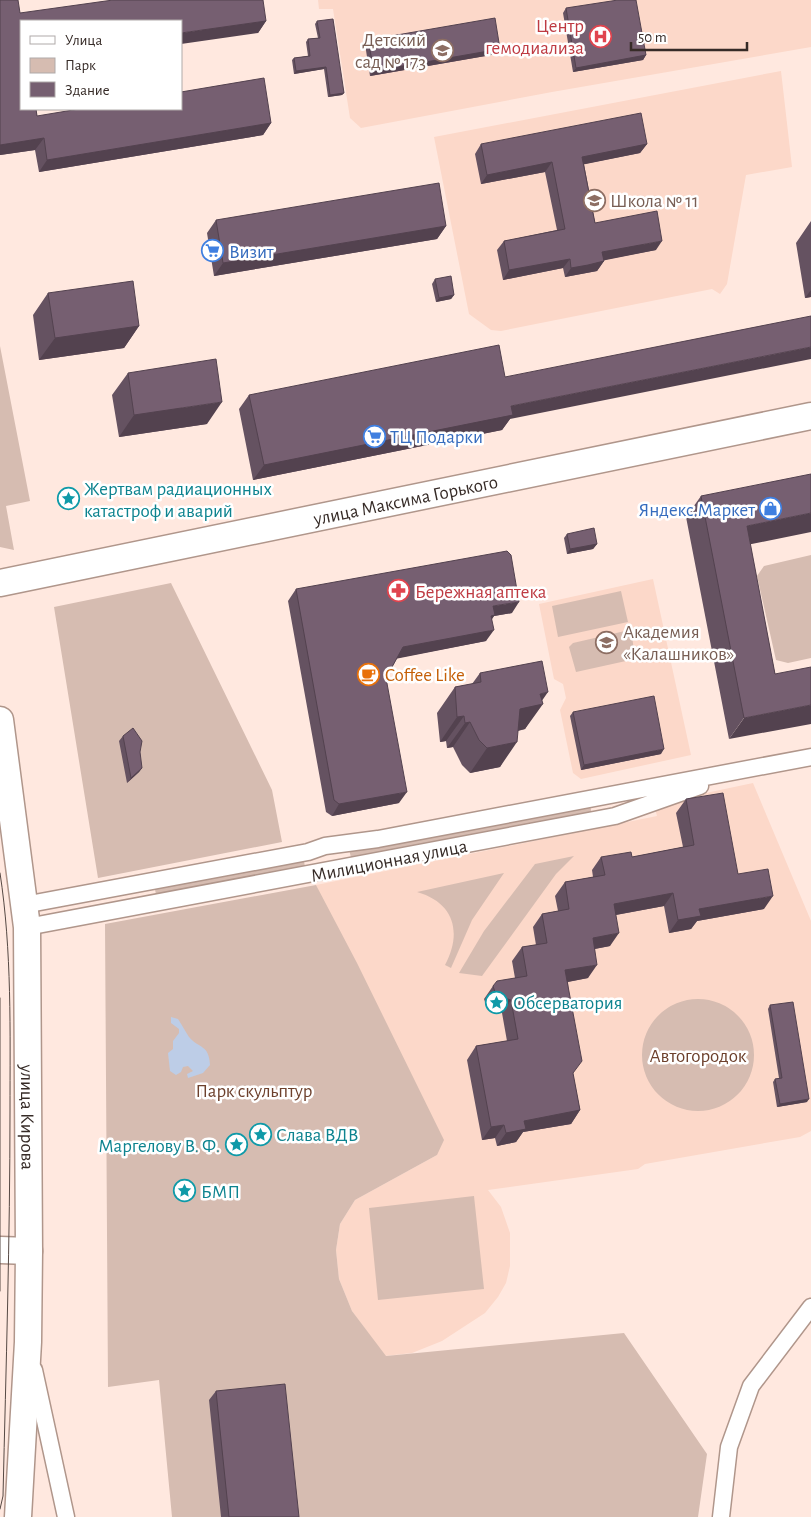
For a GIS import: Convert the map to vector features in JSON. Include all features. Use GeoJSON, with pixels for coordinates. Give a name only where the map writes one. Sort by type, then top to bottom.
{"type":"FeatureCollection","features":[{"type":"Feature","properties":{"kind":"main road","name":"улица Максима Горького"},"geometry":{"type":"LineString","coordinates":[[0,583],[811,416]]}},
{"type":"Feature","properties":{"kind":"main road","name":"улица Кирова"},"geometry":{"type":"LineString","coordinates":[[0,720],[26,916],[28,1342],[18,1517]]}},
{"type":"Feature","properties":{"kind":"main road"},"geometry":{"type":"LineString","coordinates":[[0,1250],[29,1251]]}},
{"type":"Feature","properties":{"kind":"street","name":"Милиционная улица"},"geometry":{"type":"LineString","coordinates":[[26,916],[308,852],[325,846],[744,771],[811,757]]}},
{"type":"Feature","properties":{"kind":"street","name":"Милиционная улица"},"geometry":{"type":"LineString","coordinates":[[26,916],[615,816],[744,771]]}},
{"type":"Feature","properties":{"kind":"street"},"geometry":{"type":"LineString","coordinates":[[721,1517],[729,1447],[751,1386],[811,1307]]}},
{"type":"Feature","properties":{"kind":"street"},"geometry":{"type":"LineString","coordinates":[[28,1342],[66,1517]]}},
{"type":"Feature","properties":{"kind":"shaded area"},"geometry":{"type":"Polygon","coordinates":[[[318,0],[811,0],[811,47],[552,92],[361,128],[350,118],[333,9],[319,9],[318,0]]]}},
{"type":"Feature","properties":{"kind":"shaded area","name":"Школа № 11"},"geometry":{"type":"Polygon","coordinates":[[[781,71],[792,167],[746,175],[727,284],[720,294],[712,289],[501,331],[491,330],[469,314],[434,137],[781,71]]]}},
{"type":"Feature","properties":{"kind":"shaded area","name":"Академия «Калашников»"},"geometry":{"type":"Polygon","coordinates":[[[653,579],[691,755],[581,779],[573,773],[560,710],[566,698],[563,684],[554,679],[539,604],[653,579]]]}},
{"type":"Feature","properties":{"kind":"shaded area"},"geometry":{"type":"Polygon","coordinates":[[[753,783],[811,921],[811,1131],[800,1137],[645,1164],[638,1169],[488,1190],[501,1207],[510,1233],[510,1266],[506,1283],[498,1297],[485,1313],[442,1341],[412,1353],[385,1356],[352,1311],[339,1279],[336,1250],[340,1224],[355,1200],[437,1155],[316,885],[657,816],[654,804],[753,783]]]}},
{"type":"Feature","properties":{"kind":"green space"},"geometry":{"type":"Polygon","coordinates":[[[0,346],[30,501],[6,506],[14,550],[0,547],[0,346]]]}},
{"type":"Feature","properties":{"kind":"green space"},"geometry":{"type":"Polygon","coordinates":[[[811,555],[811,658],[788,663],[776,660],[757,576],[764,566],[811,555]]]}},
{"type":"Feature","properties":{"kind":"green space"},"geometry":{"type":"Polygon","coordinates":[[[171,583],[272,790],[282,842],[98,878],[54,607],[171,583]]]}},
{"type":"Feature","properties":{"kind":"green space"},"geometry":{"type":"Polygon","coordinates":[[[621,591],[628,622],[558,637],[552,606],[621,591]]]}},
{"type":"Feature","properties":{"kind":"green space"},"geometry":{"type":"Polygon","coordinates":[[[625,631],[632,636],[635,659],[576,672],[569,647],[573,643],[625,631]]]}},
{"type":"Feature","properties":{"kind":"green space"},"geometry":{"type":"Polygon","coordinates":[[[590,804],[592,816],[352,862],[349,849],[590,804]]]}},
{"type":"Feature","properties":{"kind":"green space"},"geometry":{"type":"Polygon","coordinates":[[[574,856],[556,874],[482,976],[459,973],[484,931],[535,864],[574,856]]]}},
{"type":"Feature","properties":{"kind":"green space"},"geometry":{"type":"Polygon","coordinates":[[[303,857],[306,871],[157,899],[154,885],[303,857]]]}},
{"type":"Feature","properties":{"kind":"green space"},"geometry":{"type":"Polygon","coordinates":[[[504,873],[472,920],[451,968],[445,965],[453,942],[454,931],[452,921],[447,911],[440,904],[430,897],[417,892],[504,873]]]}},
{"type":"Feature","properties":{"kind":"green space","name":"Парк скульптур"},"geometry":{"type":"Polygon","coordinates":[[[316,885],[357,963],[444,1140],[437,1155],[355,1200],[340,1224],[336,1250],[339,1279],[352,1311],[386,1356],[624,1333],[707,1454],[698,1517],[172,1517],[159,1380],[108,1387],[105,924],[316,885]]]}},
{"type":"Feature","properties":{"kind":"green space","name":"Автогородок"},"geometry":{"type":"Polygon","coordinates":[[[698,999],[719,1003],[738,1015],[750,1034],[754,1055],[750,1076],[738,1095],[719,1107],[698,1111],[677,1107],[658,1095],[646,1076],[642,1055],[646,1034],[658,1015],[677,1003],[698,999]]]}},
{"type":"Feature","properties":{"kind":"green space"},"geometry":{"type":"Polygon","coordinates":[[[474,1196],[484,1289],[378,1300],[369,1208],[474,1196]]]}},
{"type":"Feature","properties":{"kind":"water"},"geometry":{"type":"Polygon","coordinates":[[[171,1017],[178,1019],[189,1037],[208,1053],[210,1065],[203,1073],[188,1078],[187,1074],[193,1071],[188,1066],[183,1067],[181,1072],[176,1075],[170,1071],[168,1053],[173,1049],[173,1041],[179,1033],[179,1029],[171,1023],[171,1017]]]}},
{"type":"Feature","properties":{"kind":"building"},"geometry":{"type":"Polygon","coordinates":[[[0,0],[18,0],[20,13],[113,0],[263,0],[266,21],[182,33],[182,20],[20,20],[20,110],[36,110],[37,116],[73,110],[182,110],[182,92],[264,78],[271,123],[47,160],[44,138],[0,145],[0,0]]]}},
{"type":"Feature","properties":{"kind":"building","name":"Центр гемодиализа"},"geometry":{"type":"Polygon","coordinates":[[[618,0],[636,0],[646,55],[576,68],[566,8],[618,0]]]}},
{"type":"Feature","properties":{"kind":"building"},"geometry":{"type":"Polygon","coordinates":[[[495,18],[500,49],[374,71],[368,40],[495,18]]]}},
{"type":"Feature","properties":{"kind":"building"},"geometry":{"type":"Polygon","coordinates":[[[333,19],[344,93],[330,95],[326,67],[296,71],[294,58],[310,56],[308,39],[320,38],[317,21],[333,19]]]}},
{"type":"Feature","properties":{"kind":"building"},"geometry":{"type":"Polygon","coordinates":[[[641,113],[647,144],[582,157],[595,223],[657,211],[662,241],[602,252],[604,261],[588,265],[571,268],[570,259],[509,270],[504,241],[565,229],[552,162],[487,175],[481,144],[641,113]]]}},
{"type":"Feature","properties":{"kind":"building"},"geometry":{"type":"Polygon","coordinates":[[[439,183],[446,226],[223,263],[216,220],[439,183]]]}},
{"type":"Feature","properties":{"kind":"building"},"geometry":{"type":"Polygon","coordinates":[[[451,276],[454,295],[439,298],[435,279],[451,276]]]}},
{"type":"Feature","properties":{"kind":"building"},"geometry":{"type":"Polygon","coordinates":[[[133,281],[139,326],[55,338],[48,293],[133,281]]]}},
{"type":"Feature","properties":{"kind":"building"},"geometry":{"type":"Polygon","coordinates":[[[811,316],[811,347],[511,406],[513,415],[264,465],[249,395],[499,345],[505,377],[811,316]]]}},
{"type":"Feature","properties":{"kind":"building"},"geometry":{"type":"Polygon","coordinates":[[[216,359],[222,402],[134,415],[128,373],[216,359]]]}},
{"type":"Feature","properties":{"kind":"building"},"geometry":{"type":"Polygon","coordinates":[[[811,474],[811,513],[747,526],[775,674],[811,667],[811,705],[744,718],[701,496],[811,474]]]}},
{"type":"Feature","properties":{"kind":"building"},"geometry":{"type":"Polygon","coordinates":[[[594,528],[597,544],[570,549],[567,534],[594,528]]]}},
{"type":"Feature","properties":{"kind":"building"},"geometry":{"type":"Polygon","coordinates":[[[507,551],[511,555],[519,602],[493,606],[495,615],[491,616],[494,630],[403,647],[386,678],[407,792],[339,804],[334,800],[296,589],[507,551]]]}},
{"type":"Feature","properties":{"kind":"building"},"geometry":{"type":"Polygon","coordinates":[[[542,661],[548,692],[540,694],[543,704],[520,709],[517,742],[487,748],[479,740],[470,722],[465,723],[464,716],[457,717],[455,687],[481,682],[480,673],[542,661]]]}},
{"type":"Feature","properties":{"kind":"building"},"geometry":{"type":"Polygon","coordinates":[[[654,696],[664,749],[584,765],[573,712],[654,696]]]}},
{"type":"Feature","properties":{"kind":"building"},"geometry":{"type":"Polygon","coordinates":[[[133,728],[142,741],[140,752],[142,768],[131,778],[123,736],[133,728]]]}},
{"type":"Feature","properties":{"kind":"building"},"geometry":{"type":"Polygon","coordinates":[[[723,793],[738,874],[768,869],[773,896],[699,909],[701,916],[678,920],[673,893],[614,904],[619,933],[593,938],[597,965],[565,970],[582,1061],[573,1073],[580,1110],[524,1121],[526,1129],[506,1133],[504,1125],[491,1127],[476,1046],[518,1039],[511,1000],[496,995],[493,986],[497,981],[527,976],[522,947],[547,943],[542,914],[569,909],[565,882],[605,875],[601,857],[631,852],[632,857],[694,845],[686,799],[723,793]]]}},
{"type":"Feature","properties":{"kind":"building"},"geometry":{"type":"Polygon","coordinates":[[[793,1002],[809,1099],[780,1104],[775,1079],[782,1078],[770,1005],[793,1002]]]}},
{"type":"Feature","properties":{"kind":"building"},"geometry":{"type":"Polygon","coordinates":[[[285,1384],[299,1517],[229,1517],[216,1391],[285,1384]]]}},
{"type":"Feature","properties":{"kind":"tram line"},"geometry":{"type":"LineString","coordinates":[[0,873],[7,932],[10,992],[8,1303],[3,1496],[0,1509]]}},
{"type":"Feature","properties":{"kind":"tram line"},"geometry":{"type":"LineString","coordinates":[[0,998],[0,1291]]}},
{"type":"Feature","properties":{"kind":"place","name":"Центр гемодиализа"},"geometry":{"type":"Point","coordinates":[600,36]}},
{"type":"Feature","properties":{"kind":"place","name":"Детский сад № 173"},"geometry":{"type":"Point","coordinates":[442,50]}},
{"type":"Feature","properties":{"kind":"place","name":"Школа № 11"},"geometry":{"type":"Point","coordinates":[594,200]}},
{"type":"Feature","properties":{"kind":"place","name":"Визит"},"geometry":{"type":"Point","coordinates":[213,251]}},
{"type":"Feature","properties":{"kind":"place","name":"ТЦ Подарки"},"geometry":{"type":"Point","coordinates":[374,436]}},
{"type":"Feature","properties":{"kind":"place","name":"Жертвам радиационных катастроф и аварий"},"geometry":{"type":"Point","coordinates":[68,499]}},
{"type":"Feature","properties":{"kind":"place","name":"Яндекс.Маркет"},"geometry":{"type":"Point","coordinates":[771,509]}},
{"type":"Feature","properties":{"kind":"place","name":"Бережная аптека"},"geometry":{"type":"Point","coordinates":[399,591]}},
{"type":"Feature","properties":{"kind":"place","name":"Академия «Калашников»"},"geometry":{"type":"Point","coordinates":[607,642]}},
{"type":"Feature","properties":{"kind":"place","name":"Coffee Like"},"geometry":{"type":"Point","coordinates":[369,674]}},
{"type":"Feature","properties":{"kind":"place","name":"Обсерватория"},"geometry":{"type":"Point","coordinates":[497,1002]}},
{"type":"Feature","properties":{"kind":"place","name":"Слава ВДВ"},"geometry":{"type":"Point","coordinates":[260,1134]}},
{"type":"Feature","properties":{"kind":"place","name":"Маргелову В. Ф."},"geometry":{"type":"Point","coordinates":[236,1145]}},
{"type":"Feature","properties":{"kind":"place","name":"БМП"},"geometry":{"type":"Point","coordinates":[185,1191]}}]}
